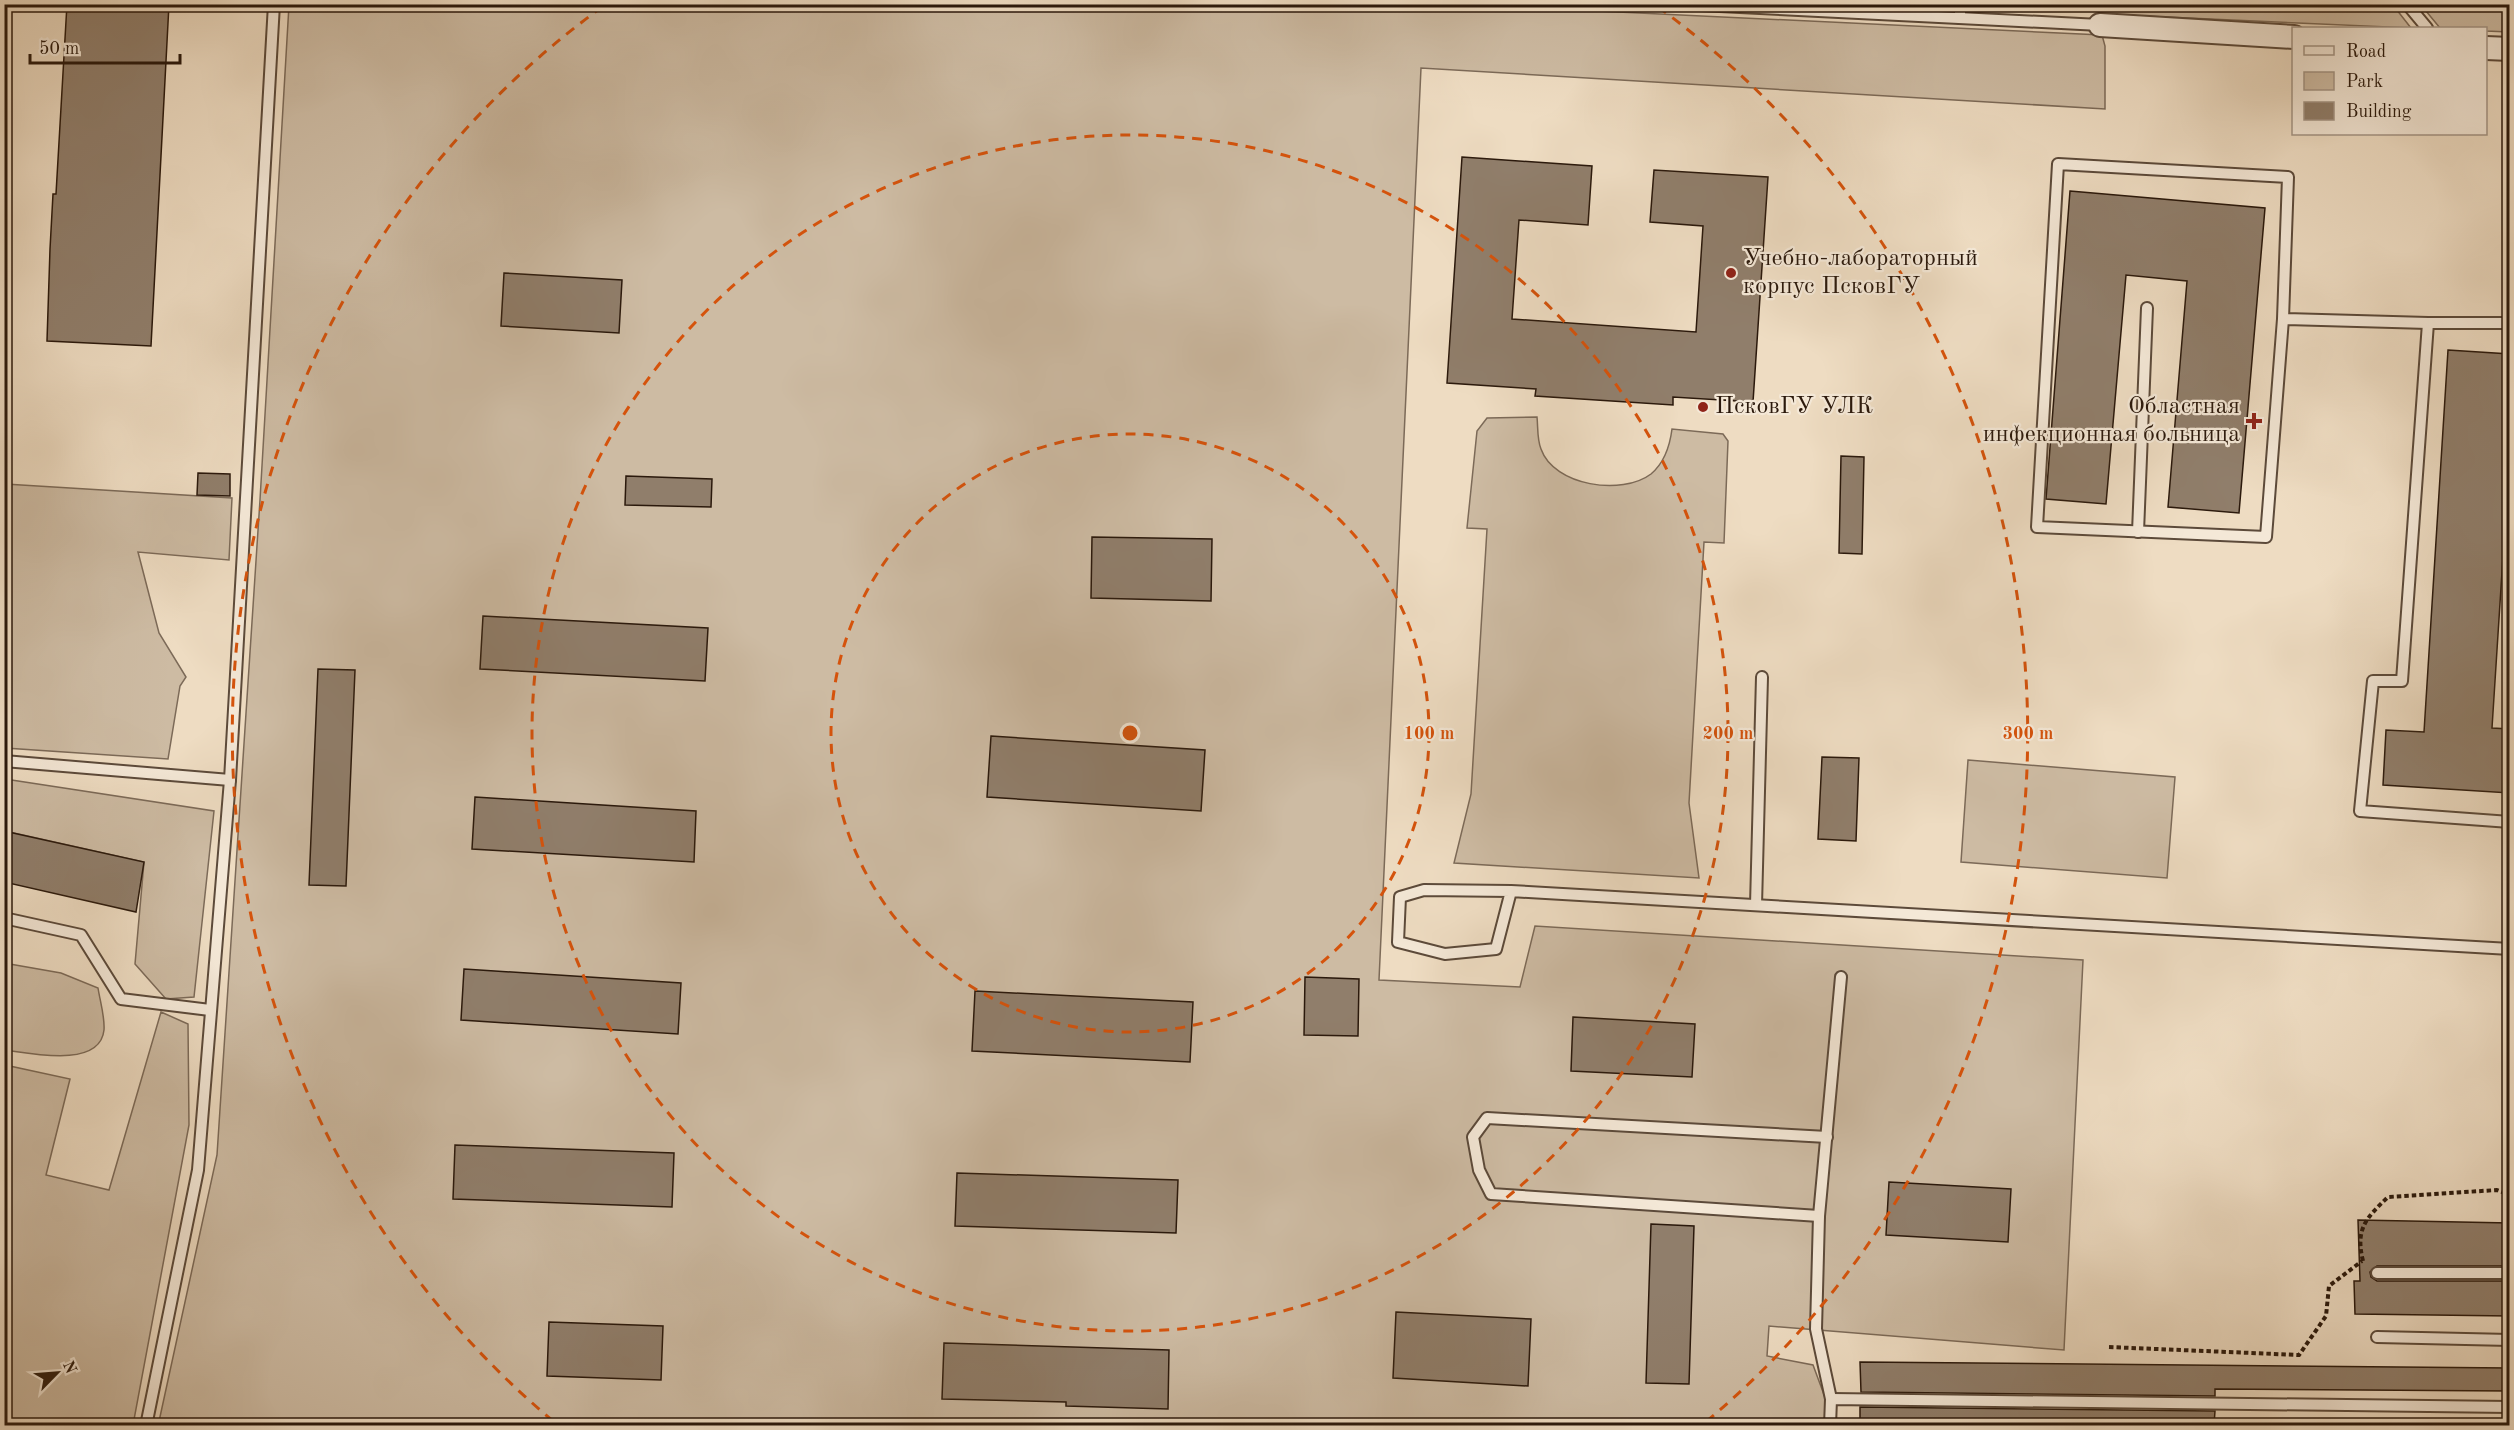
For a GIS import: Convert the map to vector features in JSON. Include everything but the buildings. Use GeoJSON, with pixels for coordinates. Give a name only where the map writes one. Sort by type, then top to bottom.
{"type":"FeatureCollection","features":[{"type":"Feature","properties":{"kind":"street"},"geometry":{"type":"LineString","coordinates":[[2100,25],[2292,37]]}},
{"type":"Feature","properties":{"kind":"street"},"geometry":{"type":"LineString","coordinates":[[2487,48],[2510,49]]}},
{"type":"Feature","properties":{"kind":"lane"},"geometry":{"type":"LineString","coordinates":[[146,1425],[198,1170],[230,780],[274,4]]}},
{"type":"Feature","properties":{"kind":"lane"},"geometry":{"type":"LineString","coordinates":[[1679,4],[2100,25]]}},
{"type":"Feature","properties":{"kind":"lane"},"geometry":{"type":"LineString","coordinates":[[1960,4],[1960,18]]}},
{"type":"Feature","properties":{"kind":"lane"},"geometry":{"type":"LineString","coordinates":[[2407,4],[2426,27]]}},
{"type":"Feature","properties":{"kind":"lane"},"geometry":{"type":"LineString","coordinates":[[2058,164],[2288,177],[2283,319],[2266,537],[2037,527],[2058,164]]}},
{"type":"Feature","properties":{"kind":"lane"},"geometry":{"type":"LineString","coordinates":[[2138,532],[2147,308]]}},
{"type":"Feature","properties":{"kind":"lane"},"geometry":{"type":"LineString","coordinates":[[2283,319],[2510,323]]}},
{"type":"Feature","properties":{"kind":"lane"},"geometry":{"type":"LineString","coordinates":[[2428,323],[2402,681],[2373,681],[2360,811],[2510,822]]}},
{"type":"Feature","properties":{"kind":"lane"},"geometry":{"type":"LineString","coordinates":[[1756,905],[1762,677]]}},
{"type":"Feature","properties":{"kind":"lane"},"geometry":{"type":"LineString","coordinates":[[4,761],[230,780]]}},
{"type":"Feature","properties":{"kind":"lane"},"geometry":{"type":"LineString","coordinates":[[1511,891],[1496,949],[1445,954],[1398,942],[1400,897],[1424,890],[1511,891],[2510,949]]}},
{"type":"Feature","properties":{"kind":"lane"},"geometry":{"type":"LineString","coordinates":[[4,918],[81,935],[122,999],[210,1010]]}},
{"type":"Feature","properties":{"kind":"lane"},"geometry":{"type":"LineString","coordinates":[[1830,1425],[1831,1399],[1816,1329],[1819,1216],[1841,977]]}},
{"type":"Feature","properties":{"kind":"lane"},"geometry":{"type":"LineString","coordinates":[[1819,1216],[1491,1194],[1479,1170],[1473,1137],[1487,1118],[1827,1137]]}},
{"type":"Feature","properties":{"kind":"lane"},"geometry":{"type":"LineString","coordinates":[[2377,1273],[2510,1273]]}},
{"type":"Feature","properties":{"kind":"lane"},"geometry":{"type":"LineString","coordinates":[[2377,1337],[2510,1340]]}},
{"type":"Feature","properties":{"kind":"lane"},"geometry":{"type":"LineString","coordinates":[[1831,1399],[2510,1407]]}},
{"type":"Feature","properties":{"kind":"path"},"geometry":{"type":"LineString","coordinates":[[2377,1273],[2362,1261],[2358,1242],[2367,1217],[2388,1197],[2497,1190],[2510,1195]]}},
{"type":"Feature","properties":{"kind":"path"},"geometry":{"type":"LineString","coordinates":[[2109,1347],[2299,1355],[2326,1316],[2329,1286],[2362,1261]]}},
{"type":"Feature","properties":{"kind":"green space"},"geometry":{"type":"Polygon","coordinates":[[[1450,4],[2102,35],[2105,46],[2105,109],[1421,68],[1379,980],[1520,987],[1535,926],[2083,960],[2064,1350],[1769,1326],[1767,1356],[1813,1365],[1826,1400],[1825,1426],[158,1426],[217,1155],[260,500],[289,5],[1450,4]]]}},
{"type":"Feature","properties":{"kind":"green space"},"geometry":{"type":"Polygon","coordinates":[[[2098,5],[2393,5],[2410,27],[2389,27],[2099,14],[2098,5]]]}},
{"type":"Feature","properties":{"kind":"green space"},"geometry":{"type":"Polygon","coordinates":[[[2421,5],[2509,5],[2509,32],[2487,31],[2487,27],[2439,27],[2421,5]]]}},
{"type":"Feature","properties":{"kind":"green space"},"geometry":{"type":"Polygon","coordinates":[[[1537,417],[1538,437],[1548,462],[1560,472],[1590,484],[1623,485],[1651,474],[1666,453],[1672,429],[1723,434],[1728,441],[1724,543],[1704,542],[1689,803],[1699,878],[1454,863],[1471,794],[1487,529],[1467,528],[1477,431],[1487,418],[1537,417]]]}},
{"type":"Feature","properties":{"kind":"green space"},"geometry":{"type":"Polygon","coordinates":[[[5,484],[232,498],[229,560],[138,552],[159,633],[186,677],[180,686],[168,759],[5,748],[5,484]]]}},
{"type":"Feature","properties":{"kind":"green space"},"geometry":{"type":"Polygon","coordinates":[[[1968,760],[2175,777],[2167,878],[1961,862],[1968,760]]]}},
{"type":"Feature","properties":{"kind":"green space"},"geometry":{"type":"Polygon","coordinates":[[[5,779],[214,811],[194,997],[166,999],[135,964],[144,862],[5,831],[5,779]]]}},
{"type":"Feature","properties":{"kind":"green space"},"geometry":{"type":"Polygon","coordinates":[[[4,963],[61,973],[98,988],[104,1025],[100,1042],[90,1050],[62,1056],[5,1050],[4,963]]]}},
{"type":"Feature","properties":{"kind":"green space"},"geometry":{"type":"Polygon","coordinates":[[[161,1012],[188,1024],[189,1125],[133,1425],[5,1425],[5,1065],[70,1079],[46,1175],[109,1190],[161,1012]]]}},
{"type":"Feature","properties":{"kind":"place","name":"Учебно-лабораторный корпус ПсковГУ"},"geometry":{"type":"Point","coordinates":[1731,273]}},
{"type":"Feature","properties":{"kind":"place","name":"ПсковГУ УЛК"},"geometry":{"type":"Point","coordinates":[1703,407]}},
{"type":"Feature","properties":{"kind":"place","name":"Областная инфекционная больница"},"geometry":{"type":"Point","coordinates":[2254,421]}}]}
